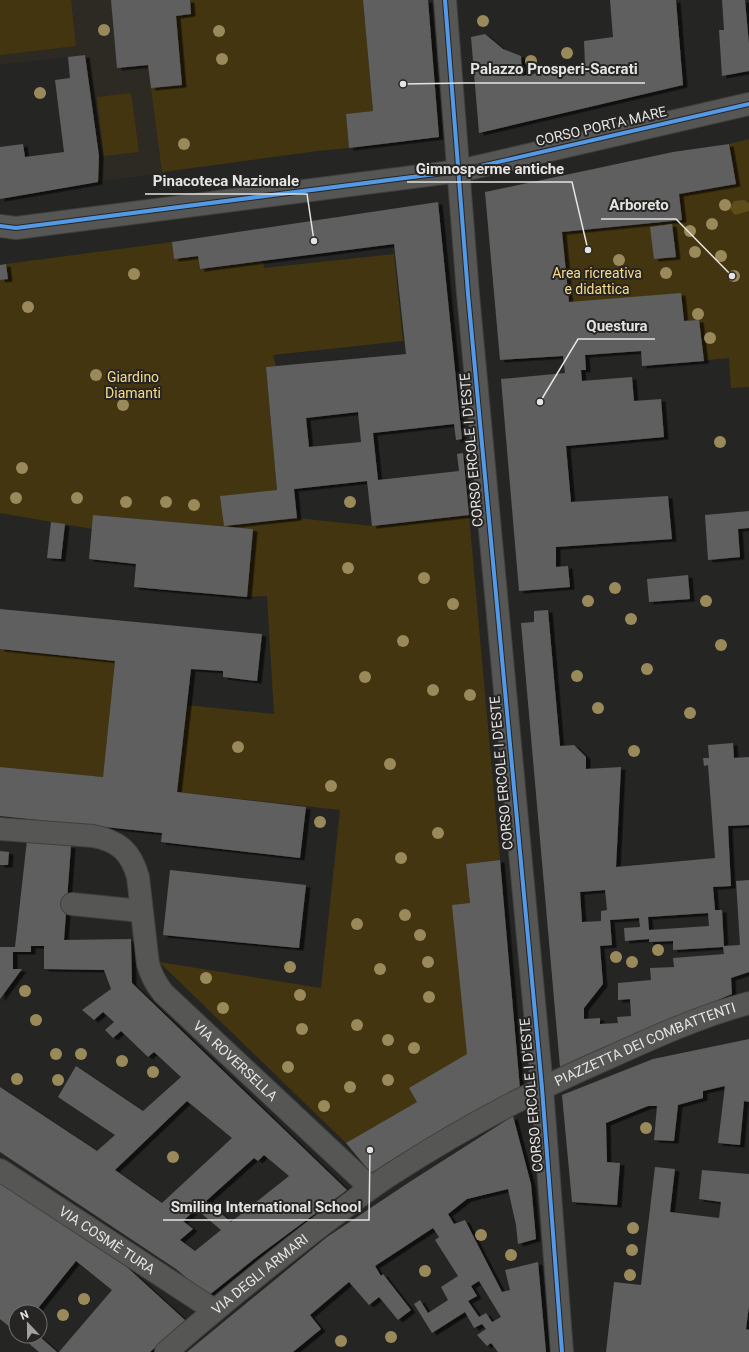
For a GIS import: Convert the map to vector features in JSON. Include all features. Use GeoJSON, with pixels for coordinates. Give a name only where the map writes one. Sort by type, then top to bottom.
{"type":"FeatureCollection","features":[{"type":"Feature","properties":{"kind":"street","name":"CORSO ERCOLE I D'ESTE"},"geometry":{"type":"LineString","coordinates":[[445,0],[469,302],[542,1088],[562,1352]]}},
{"type":"Feature","properties":{"kind":"street","name":"CORSO PORTA MARE"},"geometry":{"type":"LineString","coordinates":[[5,230],[460,181],[749,104]]}},
{"type":"Feature","properties":{"kind":"street","name":"VIA ROVERSELLA"},"geometry":{"type":"LineString","coordinates":[[0,829],[106,838],[124,850],[130,857],[134,866],[139,888],[150,972],[163,993],[371,1188]]}},
{"type":"Feature","properties":{"kind":"street"},"geometry":{"type":"LineString","coordinates":[[72,904],[141,911]]}},
{"type":"Feature","properties":{"kind":"street","name":"PIAZZETTA DEI COMBATTENTI"},"geometry":{"type":"LineString","coordinates":[[542,1088],[630,1048],[704,1018],[749,1003]]}},
{"type":"Feature","properties":{"kind":"street","name":"VIA DEGLI ARMARI"},"geometry":{"type":"LineString","coordinates":[[166,1352],[274,1261],[371,1188],[456,1134],[542,1088]]}},
{"type":"Feature","properties":{"kind":"street","name":"VIA COSMÈ TURA"},"geometry":{"type":"LineString","coordinates":[[0,1170],[214,1310]]}},
{"type":"Feature","properties":{"kind":"shaded area"},"geometry":{"type":"Polygon","coordinates":[[[0,0],[304,0],[317,151],[98,182],[99,156],[85,55],[0,65],[0,0]]]}},
{"type":"Feature","properties":{"kind":"shaded area"},"geometry":{"type":"Polygon","coordinates":[[[744,200],[749,203],[749,211],[735,215],[729,208],[734,201],[744,200]]]}},
{"type":"Feature","properties":{"kind":"green space"},"geometry":{"type":"Polygon","coordinates":[[[0,0],[71,0],[76,46],[0,55],[0,0]]]}},
{"type":"Feature","properties":{"kind":"green space"},"geometry":{"type":"Polygon","coordinates":[[[190,0],[363,0],[373,111],[346,114],[349,148],[162,172],[151,88],[182,85],[176,16],[191,14],[190,0]]]}},
{"type":"Feature","properties":{"kind":"green space"},"geometry":{"type":"Polygon","coordinates":[[[131,93],[139,152],[104,156],[97,97],[131,93]]]}},
{"type":"Feature","properties":{"kind":"green space","name":"Area ricreativa e didattica"},"geometry":{"type":"Polygon","coordinates":[[[749,139],[749,387],[731,388],[729,358],[688,362],[684,321],[569,302],[562,232],[682,220],[679,194],[735,184],[729,144],[749,139]]]}},
{"type":"Feature","properties":{"kind":"green space","name":"Giardino Diamanti"},"geometry":{"type":"Polygon","coordinates":[[[172,242],[174,258],[198,256],[200,269],[263,260],[264,268],[394,254],[403,341],[273,355],[276,366],[266,367],[277,490],[221,496],[224,526],[297,518],[372,526],[469,515],[500,860],[466,864],[470,903],[467,1054],[417,1102],[346,1143],[159,962],[321,988],[340,810],[177,792],[187,705],[274,714],[267,596],[247,597],[253,529],[94,515],[92,529],[0,513],[0,280],[8,279],[6,264],[172,242]]]}},
{"type":"Feature","properties":{"kind":"green space"},"geometry":{"type":"Polygon","coordinates":[[[0,649],[115,661],[103,777],[0,767],[0,649]]]}},
{"type":"Feature","properties":{"kind":"building"},"geometry":{"type":"Polygon","coordinates":[[[111,0],[190,0],[191,14],[176,16],[182,85],[151,88],[148,65],[117,68],[111,0]]]}},
{"type":"Feature","properties":{"kind":"building"},"geometry":{"type":"Polygon","coordinates":[[[363,0],[428,0],[439,137],[349,148],[346,114],[373,111],[363,0]]]}},
{"type":"Feature","properties":{"kind":"building"},"geometry":{"type":"Polygon","coordinates":[[[610,0],[676,0],[683,85],[479,133],[471,37],[485,34],[503,49],[521,56],[522,76],[585,64],[584,41],[613,37],[610,0]]]}},
{"type":"Feature","properties":{"kind":"building"},"geometry":{"type":"Polygon","coordinates":[[[722,0],[745,0],[749,44],[749,71],[722,76],[719,30],[724,30],[722,0]]]}},
{"type":"Feature","properties":{"kind":"building"},"geometry":{"type":"Polygon","coordinates":[[[85,55],[99,156],[98,182],[0,199],[0,147],[23,144],[25,157],[64,152],[55,80],[70,78],[68,57],[85,55]]]}},
{"type":"Feature","properties":{"kind":"building"},"geometry":{"type":"Polygon","coordinates":[[[729,144],[736,184],[679,194],[682,220],[562,232],[569,302],[681,293],[684,321],[699,320],[704,361],[642,366],[641,351],[585,355],[586,370],[581,370],[582,381],[632,377],[634,401],[661,399],[664,437],[566,446],[571,502],[668,496],[672,539],[556,547],[556,567],[568,566],[570,587],[519,591],[501,379],[565,373],[563,356],[500,360],[485,192],[673,152],[729,144]]]}},
{"type":"Feature","properties":{"kind":"building"},"geometry":{"type":"Polygon","coordinates":[[[438,202],[462,439],[456,440],[454,424],[373,433],[378,480],[459,471],[457,454],[463,453],[469,515],[372,526],[367,481],[294,489],[297,518],[224,526],[220,496],[277,490],[266,367],[406,354],[394,244],[200,269],[198,256],[174,259],[172,242],[438,202]],[[358,412],[306,418],[309,447],[361,442],[358,412]]]}},
{"type":"Feature","properties":{"kind":"building"},"geometry":{"type":"Polygon","coordinates":[[[672,224],[676,257],[654,259],[650,227],[672,224]]]}},
{"type":"Feature","properties":{"kind":"building"},"geometry":{"type":"Polygon","coordinates":[[[6,264],[8,279],[0,280],[0,265],[6,264]]]}},
{"type":"Feature","properties":{"kind":"building"},"geometry":{"type":"Polygon","coordinates":[[[749,511],[749,528],[738,529],[740,557],[708,560],[705,515],[749,511]]]}},
{"type":"Feature","properties":{"kind":"building"},"geometry":{"type":"Polygon","coordinates":[[[93,515],[253,529],[247,597],[134,587],[136,564],[89,559],[93,515]]]}},
{"type":"Feature","properties":{"kind":"building"},"geometry":{"type":"Polygon","coordinates":[[[51,522],[65,524],[61,559],[47,558],[51,522]]]}},
{"type":"Feature","properties":{"kind":"building"},"geometry":{"type":"Polygon","coordinates":[[[688,575],[690,599],[649,602],[647,579],[688,575]]]}},
{"type":"Feature","properties":{"kind":"building"},"geometry":{"type":"Polygon","coordinates":[[[0,609],[262,634],[257,681],[223,677],[223,671],[191,669],[177,792],[306,807],[300,858],[161,842],[162,833],[0,816],[0,767],[103,777],[115,661],[0,649],[0,609]]]}},
{"type":"Feature","properties":{"kind":"building"},"geometry":{"type":"Polygon","coordinates":[[[548,610],[560,746],[574,745],[586,757],[586,769],[621,767],[616,867],[715,858],[708,765],[704,766],[703,758],[709,758],[708,745],[733,743],[734,758],[749,757],[749,825],[728,826],[731,886],[713,887],[715,910],[722,910],[724,946],[740,945],[736,881],[749,880],[749,972],[731,978],[732,994],[560,1067],[521,623],[534,622],[534,611],[548,610]],[[605,890],[580,892],[582,922],[601,921],[601,911],[607,910],[605,890]],[[708,913],[648,917],[649,930],[709,926],[708,913]],[[639,918],[610,920],[612,945],[600,946],[603,984],[584,1008],[584,1019],[600,1018],[600,1024],[618,1023],[617,1017],[631,1016],[630,999],[618,1000],[618,983],[651,980],[650,968],[674,967],[673,958],[724,954],[723,947],[673,950],[673,941],[649,942],[649,939],[625,941],[624,928],[640,927],[639,918]]]}},
{"type":"Feature","properties":{"kind":"building"},"geometry":{"type":"Polygon","coordinates":[[[27,840],[71,846],[64,940],[131,939],[132,983],[347,1190],[258,1256],[208,1296],[176,1269],[0,1152],[0,1087],[97,1151],[115,1135],[58,1097],[76,1066],[143,1111],[181,1077],[154,1052],[148,1057],[121,1031],[113,1038],[105,1030],[114,1022],[103,1012],[94,1020],[82,1010],[111,989],[104,970],[44,969],[44,946],[31,946],[31,952],[13,952],[13,969],[22,969],[0,999],[0,947],[15,947],[27,840]],[[187,1101],[115,1170],[162,1203],[232,1138],[187,1101]],[[264,1155],[258,1161],[254,1158],[206,1201],[231,1222],[289,1176],[264,1155]],[[196,1209],[183,1221],[193,1229],[180,1240],[195,1251],[221,1230],[196,1209]]]}},
{"type":"Feature","properties":{"kind":"building"},"geometry":{"type":"Polygon","coordinates":[[[0,851],[9,852],[8,865],[0,865],[0,851]]]}},
{"type":"Feature","properties":{"kind":"building"},"geometry":{"type":"Polygon","coordinates":[[[500,860],[520,1089],[371,1173],[346,1143],[417,1102],[409,1088],[467,1054],[452,905],[470,903],[466,864],[500,860]]]}},
{"type":"Feature","properties":{"kind":"building"},"geometry":{"type":"Polygon","coordinates":[[[170,870],[306,885],[299,948],[163,935],[170,870]]]}},
{"type":"Feature","properties":{"kind":"building"},"geometry":{"type":"Polygon","coordinates":[[[749,1039],[749,1102],[744,1101],[740,1145],[718,1143],[725,1086],[703,1091],[703,1098],[678,1105],[674,1141],[654,1140],[657,1106],[648,1106],[606,1123],[607,1162],[620,1163],[617,1205],[572,1202],[562,1095],[653,1059],[749,1039]]]}},
{"type":"Feature","properties":{"kind":"building"},"geometry":{"type":"Polygon","coordinates":[[[513,1116],[531,1184],[536,1239],[518,1244],[516,1225],[508,1189],[467,1199],[448,1214],[454,1224],[465,1220],[502,1292],[510,1290],[505,1270],[538,1262],[546,1352],[498,1352],[491,1343],[487,1346],[477,1335],[486,1329],[482,1324],[474,1328],[465,1312],[432,1333],[414,1304],[420,1300],[428,1313],[448,1300],[441,1287],[458,1276],[435,1240],[439,1237],[433,1228],[375,1266],[381,1276],[383,1274],[411,1310],[398,1320],[379,1297],[369,1305],[349,1282],[310,1315],[321,1329],[293,1352],[187,1352],[327,1237],[513,1116]],[[479,1281],[471,1286],[477,1296],[468,1301],[479,1317],[486,1313],[492,1322],[501,1317],[479,1281]]]}},
{"type":"Feature","properties":{"kind":"building"},"geometry":{"type":"Polygon","coordinates":[[[655,1167],[675,1169],[670,1212],[719,1218],[721,1202],[699,1199],[702,1170],[749,1174],[749,1306],[746,1329],[749,1330],[749,1352],[606,1352],[614,1282],[641,1285],[655,1167]]]}},
{"type":"Feature","properties":{"kind":"building"},"geometry":{"type":"Polygon","coordinates":[[[0,1181],[106,1248],[186,1321],[150,1352],[59,1352],[112,1290],[76,1261],[41,1304],[8,1304],[8,1326],[0,1319],[0,1181]]]}},
{"type":"Feature","properties":{"kind":"building"},"geometry":{"type":"Polygon","coordinates":[[[30,1344],[48,1344],[57,1352],[39,1352],[30,1344]]]}},
{"type":"Feature","properties":{"kind":"cycle path"},"geometry":{"type":"LineString","coordinates":[[445,0],[468,294],[542,1088],[562,1352]]}},
{"type":"Feature","properties":{"kind":"cycle path"},"geometry":{"type":"LineString","coordinates":[[0,226],[16,228],[459,171],[749,104]]}},
{"type":"Feature","properties":{"kind":"place","name":"Palazzo Prosperi-Sacrati"},"geometry":{"type":"Point","coordinates":[403,84]}},
{"type":"Feature","properties":{"kind":"place","name":"Pinacoteca Nazionale"},"geometry":{"type":"Point","coordinates":[314,241]}},
{"type":"Feature","properties":{"kind":"place","name":"Gimnosperme antiche"},"geometry":{"type":"Point","coordinates":[588,250]}},
{"type":"Feature","properties":{"kind":"place","name":"Arboreto"},"geometry":{"type":"Point","coordinates":[732,276]}},
{"type":"Feature","properties":{"kind":"place","name":"Questura"},"geometry":{"type":"Point","coordinates":[540,402]}},
{"type":"Feature","properties":{"kind":"place","name":"Smiling International School"},"geometry":{"type":"Point","coordinates":[370,1150]}}]}
